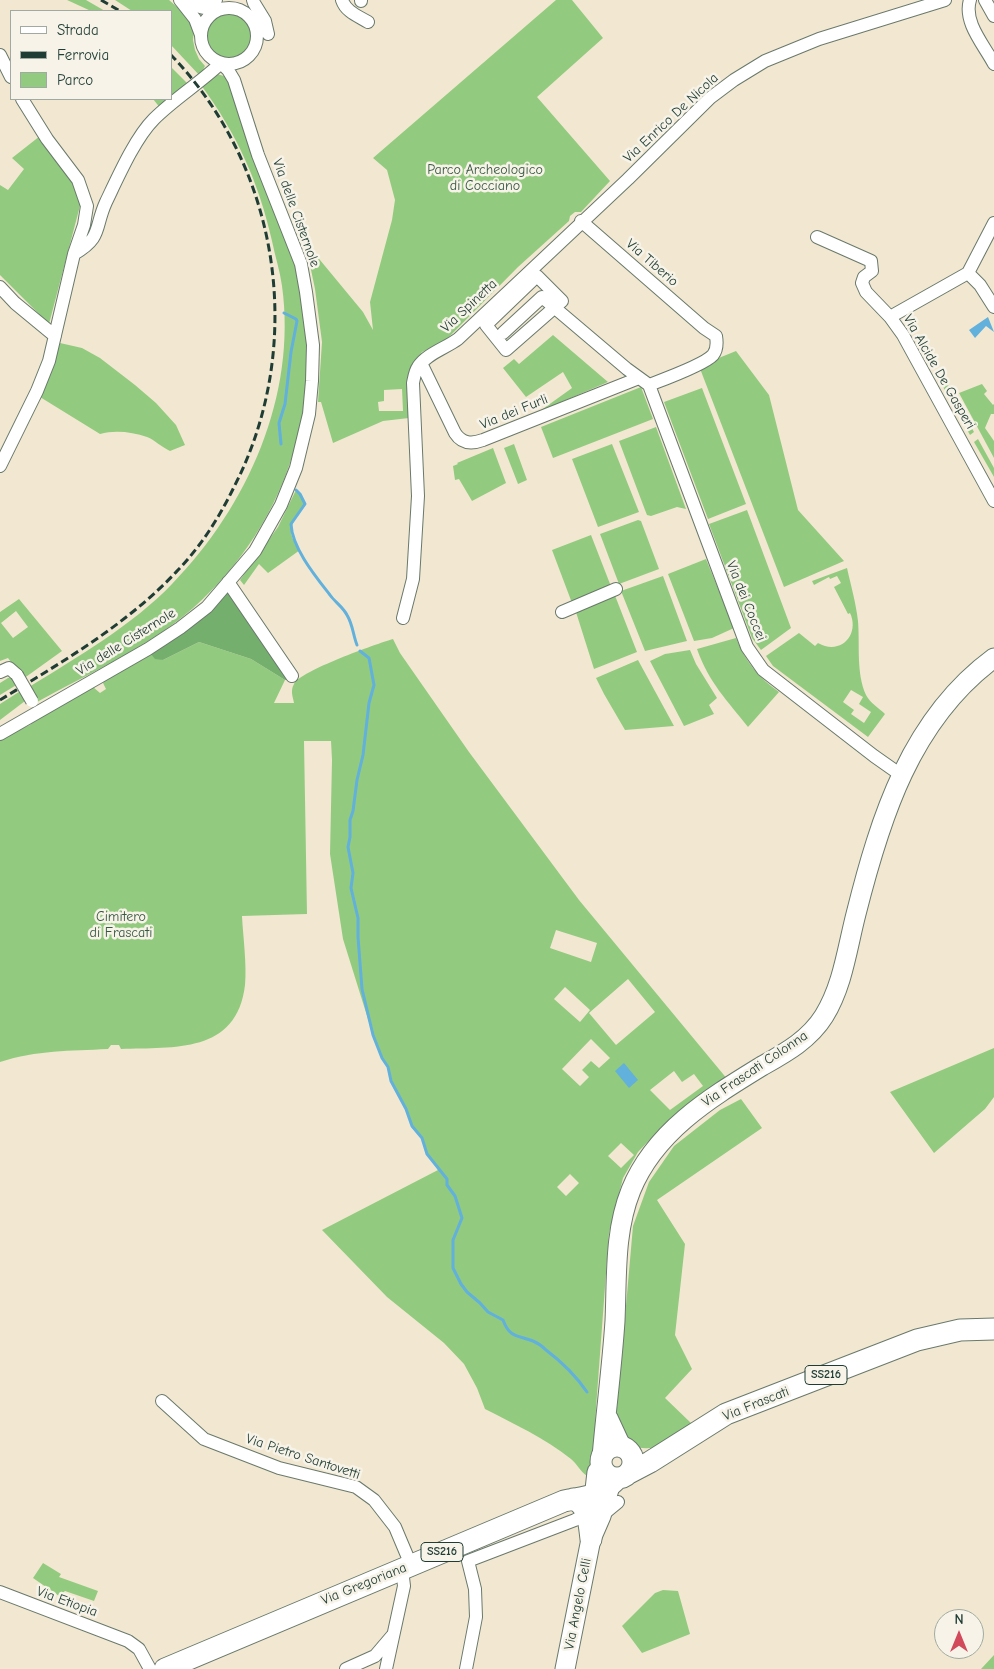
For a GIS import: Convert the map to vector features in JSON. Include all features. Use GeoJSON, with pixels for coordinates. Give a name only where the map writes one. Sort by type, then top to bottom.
{"type":"FeatureCollection","features":[{"type":"Feature","properties":{"kind":"main road","name":"Via Frascati"},"geometry":{"type":"LineString","coordinates":[[599,1490],[726,1414],[902,1345],[947,1332],[969,1329],[994,1329]]}},
{"type":"Feature","properties":{"kind":"main road","name":"Via Frascati"},"geometry":{"type":"LineString","coordinates":[[625,1448],[653,1454],[667,1451]]}},
{"type":"Feature","properties":{"kind":"main road","name":"Via Angelo Celli"},"geometry":{"type":"LineString","coordinates":[[590,1539],[588,1519],[599,1490],[632,1469],[633,1459],[625,1448]]}},
{"type":"Feature","properties":{"kind":"main road","name":"Via Gregoriana"},"geometry":{"type":"LineString","coordinates":[[165,1669],[407,1567],[599,1490]]}},
{"type":"Feature","properties":{"kind":"street"},"geometry":{"type":"LineString","coordinates":[[180,0],[195,19],[203,47],[210,56],[221,63],[229,64],[245,59],[252,47],[256,45],[257,33],[246,0]]}},
{"type":"Feature","properties":{"kind":"street"},"geometry":{"type":"LineString","coordinates":[[184,0],[199,8],[210,10],[233,0]]}},
{"type":"Feature","properties":{"kind":"street"},"geometry":{"type":"LineString","coordinates":[[203,0],[243,12],[254,24]]}},
{"type":"Feature","properties":{"kind":"street"},"geometry":{"type":"LineString","coordinates":[[253,0],[265,21],[268,34]]}},
{"type":"Feature","properties":{"kind":"street"},"geometry":{"type":"LineString","coordinates":[[342,0],[343,4],[352,14],[368,22]]}},
{"type":"Feature","properties":{"kind":"street","name":"Via Enrico De Nicola"},"geometry":{"type":"LineString","coordinates":[[530,271],[628,179],[710,98],[734,80],[765,61],[819,39],[945,0]]}},
{"type":"Feature","properties":{"kind":"street"},"geometry":{"type":"LineString","coordinates":[[970,0],[968,6],[970,21],[994,64]]}},
{"type":"Feature","properties":{"kind":"street"},"geometry":{"type":"LineString","coordinates":[[985,0],[994,16]]}},
{"type":"Feature","properties":{"kind":"street"},"geometry":{"type":"LineString","coordinates":[[201,35],[206,20],[219,5]]}},
{"type":"Feature","properties":{"kind":"street","name":"Via delle Cisternole"},"geometry":{"type":"LineString","coordinates":[[241,99],[242,69],[252,47]]}},
{"type":"Feature","properties":{"kind":"street"},"geometry":{"type":"LineString","coordinates":[[0,55],[10,75]]}},
{"type":"Feature","properties":{"kind":"street"},"geometry":{"type":"LineString","coordinates":[[74,254],[89,245],[99,227],[106,204],[134,147],[153,120],[221,63]]}},
{"type":"Feature","properties":{"kind":"street","name":"Via delle Cisternole"},"geometry":{"type":"LineString","coordinates":[[0,734],[35,706],[148,649],[207,607],[255,551],[281,506],[296,468],[309,414],[313,345],[301,264],[258,155],[234,80],[221,63]]}},
{"type":"Feature","properties":{"kind":"street"},"geometry":{"type":"LineString","coordinates":[[0,466],[37,391],[49,361],[74,254],[84,225],[87,206],[78,180],[23,100]]}},
{"type":"Feature","properties":{"kind":"street","name":"Via Tiberio"},"geometry":{"type":"LineString","coordinates":[[581,222],[704,328],[716,336],[717,344],[713,353]]}},
{"type":"Feature","properties":{"kind":"street"},"geometry":{"type":"LineString","coordinates":[[994,224],[968,273],[980,285],[994,307]]}},
{"type":"Feature","properties":{"kind":"street"},"geometry":{"type":"LineString","coordinates":[[816,237],[871,261],[872,271],[864,277],[862,283],[866,292],[890,317]]}},
{"type":"Feature","properties":{"kind":"street","name":"Via Spinetta"},"geometry":{"type":"LineString","coordinates":[[421,363],[428,356],[446,348],[458,339],[530,271]]}},
{"type":"Feature","properties":{"kind":"street","name":"Via Alcide De Gasperi"},"geometry":{"type":"LineString","coordinates":[[968,273],[890,317],[903,335],[992,498]]}},
{"type":"Feature","properties":{"kind":"street"},"geometry":{"type":"LineString","coordinates":[[537,276],[562,301],[555,308],[506,350],[486,326],[537,276]]}},
{"type":"Feature","properties":{"kind":"street"},"geometry":{"type":"LineString","coordinates":[[0,287],[15,304],[55,336]]}},
{"type":"Feature","properties":{"kind":"street"},"geometry":{"type":"LineString","coordinates":[[504,333],[542,296],[637,379]]}},
{"type":"Feature","properties":{"kind":"street","name":"Via dei Furli"},"geometry":{"type":"LineString","coordinates":[[421,363],[458,438],[466,443],[474,443],[498,440],[637,379],[698,364],[713,353]]}},
{"type":"Feature","properties":{"kind":"street"},"geometry":{"type":"LineString","coordinates":[[403,618],[413,579],[418,496],[413,383],[421,363]]}},
{"type":"Feature","properties":{"kind":"street","name":"Via dei Coccei"},"geometry":{"type":"LineString","coordinates":[[637,379],[656,405],[747,647],[762,670],[901,775]]}},
{"type":"Feature","properties":{"kind":"street"},"geometry":{"type":"LineString","coordinates":[[228,582],[292,676]]}},
{"type":"Feature","properties":{"kind":"street"},"geometry":{"type":"LineString","coordinates":[[562,612],[616,589]]}},
{"type":"Feature","properties":{"kind":"street","name":"Via Frascati Colonna"},"geometry":{"type":"LineString","coordinates":[[599,1490],[615,1320],[618,1248],[624,1210],[636,1179],[653,1152],[682,1121],[726,1088],[797,1044],[823,1018],[842,976],[872,854],[886,811],[901,775],[933,719],[963,684],[994,658]]}},
{"type":"Feature","properties":{"kind":"street"},"geometry":{"type":"LineString","coordinates":[[0,672],[9,668],[35,706]]}},
{"type":"Feature","properties":{"kind":"street","name":"Via Pietro Santovetti"},"geometry":{"type":"LineString","coordinates":[[162,1401],[204,1439],[279,1468],[356,1487],[374,1500],[395,1527],[407,1567]]}},
{"type":"Feature","properties":{"kind":"street","name":"Via Frascati Colonna"},"geometry":{"type":"LineString","coordinates":[[607,1414],[609,1423],[625,1448]]}},
{"type":"Feature","properties":{"kind":"street"},"geometry":{"type":"LineString","coordinates":[[466,1669],[476,1617],[475,1589],[468,1561],[578,1519],[599,1490]]}},
{"type":"Feature","properties":{"kind":"street","name":"Via Angelo Celli"},"geometry":{"type":"LineString","coordinates":[[565,1669],[590,1539]]}},
{"type":"Feature","properties":{"kind":"street"},"geometry":{"type":"LineString","coordinates":[[386,1669],[407,1567]]}},
{"type":"Feature","properties":{"kind":"street","name":"Via Etiopia"},"geometry":{"type":"LineString","coordinates":[[0,1592],[124,1639],[136,1647],[145,1658],[150,1669]]}},
{"type":"Feature","properties":{"kind":"street"},"geometry":{"type":"LineString","coordinates":[[346,1669],[375,1656],[393,1634]]}},
{"type":"Feature","properties":{"kind":"green space"},"geometry":{"type":"Polygon","coordinates":[[[67,0],[86,0],[103,10],[89,10],[67,0]]]}},
{"type":"Feature","properties":{"kind":"green space"},"geometry":{"type":"Polygon","coordinates":[[[115,0],[169,0],[184,13],[194,30],[195,50],[205,66],[200,76],[172,46],[172,10],[130,10],[115,0]]]}},
{"type":"Feature","properties":{"kind":"green space","name":"Parco Archeologico di Cocciano"},"geometry":{"type":"Polygon","coordinates":[[[556,0],[572,0],[603,38],[537,97],[610,181],[581,212],[575,212],[570,216],[569,221],[518,267],[446,340],[422,352],[412,365],[409,418],[383,421],[333,443],[321,402],[318,402],[322,342],[315,289],[301,237],[363,312],[373,330],[370,302],[392,220],[395,200],[387,170],[373,158],[556,0]],[[402,389],[384,390],[384,401],[378,402],[379,411],[403,411],[402,389]]]}},
{"type":"Feature","properties":{"kind":"green space"},"geometry":{"type":"Polygon","coordinates":[[[230,12],[243,16],[249,22],[253,35],[249,48],[243,54],[230,58],[217,54],[211,48],[207,35],[211,22],[217,16],[230,12]]]}},
{"type":"Feature","properties":{"kind":"green space"},"geometry":{"type":"Polygon","coordinates":[[[172,68],[190,86],[161,109],[154,100],[172,100],[172,68]]]}},
{"type":"Feature","properties":{"kind":"green space"},"geometry":{"type":"Polygon","coordinates":[[[217,74],[224,76],[231,85],[237,111],[294,262],[304,310],[307,358],[304,405],[294,450],[278,494],[255,536],[227,574],[192,609],[175,623],[137,648],[37,702],[29,687],[104,640],[140,613],[172,584],[199,553],[223,520],[244,484],[261,447],[274,408],[282,368],[285,327],[281,280],[267,220],[253,179],[236,141],[201,85],[217,74]]]}},
{"type":"Feature","properties":{"kind":"green space"},"geometry":{"type":"Polygon","coordinates":[[[40,136],[76,184],[81,202],[49,324],[0,275],[0,185],[8,190],[24,169],[12,158],[40,136]]]}},
{"type":"Feature","properties":{"kind":"green space"},"geometry":{"type":"Polygon","coordinates":[[[553,335],[608,382],[540,411],[572,388],[563,372],[526,397],[503,368],[514,359],[519,364],[553,335]]]}},
{"type":"Feature","properties":{"kind":"green space"},"geometry":{"type":"Polygon","coordinates":[[[60,343],[82,348],[100,358],[135,385],[156,403],[176,425],[185,445],[170,451],[141,435],[118,432],[100,434],[40,397],[60,343]]]}},
{"type":"Feature","properties":{"kind":"green space"},"geometry":{"type":"Polygon","coordinates":[[[736,351],[769,395],[798,510],[844,561],[784,587],[699,366],[736,351]]]}},
{"type":"Feature","properties":{"kind":"green space"},"geometry":{"type":"Polygon","coordinates":[[[937,376],[950,387],[974,432],[970,435],[937,376]]]}},
{"type":"Feature","properties":{"kind":"green space"},"geometry":{"type":"Polygon","coordinates":[[[982,384],[987,391],[984,394],[994,404],[994,414],[991,414],[985,428],[994,441],[994,458],[959,393],[982,384]]]}},
{"type":"Feature","properties":{"kind":"green space"},"geometry":{"type":"Polygon","coordinates":[[[641,387],[653,419],[553,458],[541,427],[641,387]]]}},
{"type":"Feature","properties":{"kind":"green space"},"geometry":{"type":"Polygon","coordinates":[[[702,388],[746,504],[708,519],[664,402],[702,388]]]}},
{"type":"Feature","properties":{"kind":"green space"},"geometry":{"type":"Polygon","coordinates":[[[656,427],[686,509],[677,507],[651,516],[647,515],[619,441],[656,427]]]}},
{"type":"Feature","properties":{"kind":"green space"},"geometry":{"type":"Polygon","coordinates":[[[978,439],[994,468],[994,477],[974,442],[978,439]]]}},
{"type":"Feature","properties":{"kind":"green space"},"geometry":{"type":"Polygon","coordinates":[[[514,444],[527,480],[518,484],[504,448],[514,444]]]}},
{"type":"Feature","properties":{"kind":"green space"},"geometry":{"type":"Polygon","coordinates":[[[612,444],[639,512],[598,527],[572,459],[612,444]]]}},
{"type":"Feature","properties":{"kind":"green space"},"geometry":{"type":"Polygon","coordinates":[[[493,448],[506,483],[472,501],[459,479],[455,480],[453,466],[493,448]]]}},
{"type":"Feature","properties":{"kind":"green space"},"geometry":{"type":"Polygon","coordinates":[[[296,490],[305,504],[294,521],[291,531],[295,543],[300,550],[268,573],[259,564],[244,585],[240,580],[278,527],[296,490]]]}},
{"type":"Feature","properties":{"kind":"green space"},"geometry":{"type":"Polygon","coordinates":[[[747,510],[791,628],[761,650],[752,638],[709,524],[747,510]]]}},
{"type":"Feature","properties":{"kind":"green space"},"geometry":{"type":"Polygon","coordinates":[[[638,520],[641,521],[659,569],[619,584],[600,534],[638,520]]]}},
{"type":"Feature","properties":{"kind":"green space"},"geometry":{"type":"Polygon","coordinates":[[[591,535],[612,589],[572,603],[552,550],[591,535]]]}},
{"type":"Feature","properties":{"kind":"green space"},"geometry":{"type":"Polygon","coordinates":[[[706,559],[734,628],[712,638],[694,641],[668,574],[706,559]]]}},
{"type":"Feature","properties":{"kind":"green space"},"geometry":{"type":"Polygon","coordinates":[[[847,568],[857,614],[863,686],[866,695],[885,714],[868,737],[773,666],[766,656],[799,633],[815,646],[818,643],[834,647],[841,645],[850,635],[852,621],[850,613],[848,614],[834,587],[841,583],[837,576],[830,579],[829,577],[814,585],[812,581],[847,568]],[[851,690],[843,702],[854,710],[851,714],[864,723],[871,712],[859,704],[863,697],[851,690]]]}},
{"type":"Feature","properties":{"kind":"green space"},"geometry":{"type":"Polygon","coordinates":[[[663,576],[687,641],[645,651],[621,591],[663,576]]]}},
{"type":"Feature","properties":{"kind":"green space"},"geometry":{"type":"Polygon","coordinates":[[[227,592],[288,679],[285,680],[251,659],[199,642],[163,660],[155,659],[151,654],[227,592]]]}},
{"type":"Feature","properties":{"kind":"green space"},"geometry":{"type":"Polygon","coordinates":[[[614,593],[637,652],[594,669],[575,609],[614,593]]]}},
{"type":"Feature","properties":{"kind":"green space"},"geometry":{"type":"Polygon","coordinates":[[[19,599],[62,651],[23,679],[8,658],[0,661],[0,612],[19,599]],[[16,611],[1,623],[13,638],[28,627],[16,611]]]}},
{"type":"Feature","properties":{"kind":"green space"},"geometry":{"type":"Polygon","coordinates":[[[736,638],[753,668],[779,692],[748,727],[713,682],[697,649],[736,638]]]}},
{"type":"Feature","properties":{"kind":"green space","name":"Cimitero di Frascati"},"geometry":{"type":"Polygon","coordinates":[[[393,639],[400,653],[469,752],[579,900],[728,1080],[689,1106],[658,1131],[638,1152],[623,1178],[609,1233],[594,1455],[587,1476],[571,1459],[551,1444],[485,1409],[477,1388],[464,1364],[444,1343],[387,1297],[322,1230],[438,1170],[427,1154],[422,1138],[412,1128],[406,1109],[391,1081],[388,1067],[382,1058],[373,1035],[343,939],[330,854],[331,741],[304,741],[307,914],[242,916],[245,985],[240,1007],[230,1024],[216,1035],[200,1042],[181,1046],[121,1049],[119,1045],[111,1045],[108,1049],[40,1053],[0,1062],[0,739],[30,725],[38,717],[93,687],[100,693],[106,689],[103,683],[105,680],[151,654],[163,660],[199,642],[251,659],[285,680],[274,703],[294,703],[292,689],[299,679],[323,665],[393,639]],[[556,930],[550,948],[591,962],[597,943],[556,930]],[[628,979],[589,1013],[616,1045],[655,1012],[628,979]],[[565,987],[554,999],[580,1022],[590,1010],[565,987]],[[591,1039],[562,1069],[580,1086],[589,1077],[582,1070],[591,1061],[599,1068],[610,1058],[591,1039]],[[674,1071],[650,1090],[670,1110],[703,1086],[694,1074],[682,1082],[674,1071]],[[621,1143],[608,1156],[621,1168],[634,1155],[621,1143]],[[570,1174],[557,1187],[566,1196],[579,1183],[570,1174]]]}},
{"type":"Feature","properties":{"kind":"green space"},"geometry":{"type":"Polygon","coordinates":[[[690,650],[696,664],[717,698],[709,705],[714,714],[684,726],[650,661],[665,654],[690,650]]]}},
{"type":"Feature","properties":{"kind":"green space"},"geometry":{"type":"Polygon","coordinates":[[[638,660],[674,726],[625,730],[604,694],[596,678],[638,660]]]}},
{"type":"Feature","properties":{"kind":"green space"},"geometry":{"type":"Polygon","coordinates":[[[13,677],[18,684],[0,695],[0,683],[13,677]]]}},
{"type":"Feature","properties":{"kind":"green space"},"geometry":{"type":"Polygon","coordinates":[[[22,690],[25,701],[0,720],[0,704],[22,690]]]}},
{"type":"Feature","properties":{"kind":"green space"},"geometry":{"type":"Polygon","coordinates":[[[994,1048],[994,1097],[985,1109],[934,1153],[890,1092],[994,1048]]]}},
{"type":"Feature","properties":{"kind":"green space"},"geometry":{"type":"Polygon","coordinates":[[[741,1099],[762,1128],[657,1200],[685,1244],[675,1335],[692,1369],[665,1398],[691,1423],[674,1440],[664,1445],[649,1448],[634,1446],[623,1439],[617,1423],[633,1226],[649,1182],[674,1146],[720,1110],[741,1099]]]}},
{"type":"Feature","properties":{"kind":"green space"},"geometry":{"type":"Polygon","coordinates":[[[43,1563],[61,1574],[59,1577],[98,1591],[94,1601],[65,1591],[59,1596],[33,1578],[43,1563]]]}},
{"type":"Feature","properties":{"kind":"green space"},"geometry":{"type":"Polygon","coordinates":[[[663,1590],[678,1591],[690,1634],[642,1653],[622,1626],[655,1593],[663,1590]]]}},
{"type":"Feature","properties":{"kind":"green space"},"geometry":{"type":"Polygon","coordinates":[[[994,1655],[994,1669],[981,1669],[994,1655]]]}},
{"type":"Feature","properties":{"kind":"water"},"geometry":{"type":"Polygon","coordinates":[[[988,317],[994,332],[986,326],[975,338],[969,330],[988,317]]]}},
{"type":"Feature","properties":{"kind":"water"},"geometry":{"type":"Polygon","coordinates":[[[624,1063],[638,1080],[629,1088],[615,1071],[624,1063]]]}},
{"type":"Feature","properties":{"kind":"waterway"},"geometry":{"type":"LineString","coordinates":[[281,444],[279,423],[285,404],[291,352],[297,321],[284,313]]}},
{"type":"Feature","properties":{"kind":"waterway"},"geometry":{"type":"LineString","coordinates":[[296,490],[305,504],[291,524],[292,533],[300,552],[312,571],[351,622],[357,645]]}},
{"type":"Feature","properties":{"kind":"waterway"},"geometry":{"type":"LineString","coordinates":[[360,651],[369,658],[374,685],[369,703],[363,755],[350,820],[348,847],[353,873],[351,888],[358,918],[362,989],[373,1035],[382,1058],[388,1067],[391,1081],[406,1109],[412,1126],[422,1138],[427,1154],[447,1179],[447,1185],[455,1196],[462,1218],[453,1240],[453,1268],[461,1284],[488,1312],[503,1320],[512,1333],[537,1343],[558,1359],[587,1392]]}},
{"type":"Feature","properties":{"kind":"railway"},"geometry":{"type":"LineString","coordinates":[[101,0],[118,10]]}},
{"type":"Feature","properties":{"kind":"railway"},"geometry":{"type":"LineString","coordinates":[[0,700],[94,641],[159,590],[187,560],[210,530],[235,485],[257,431],[270,375],[275,317],[271,260],[258,204],[237,151],[208,100],[172,56]]}}]}
